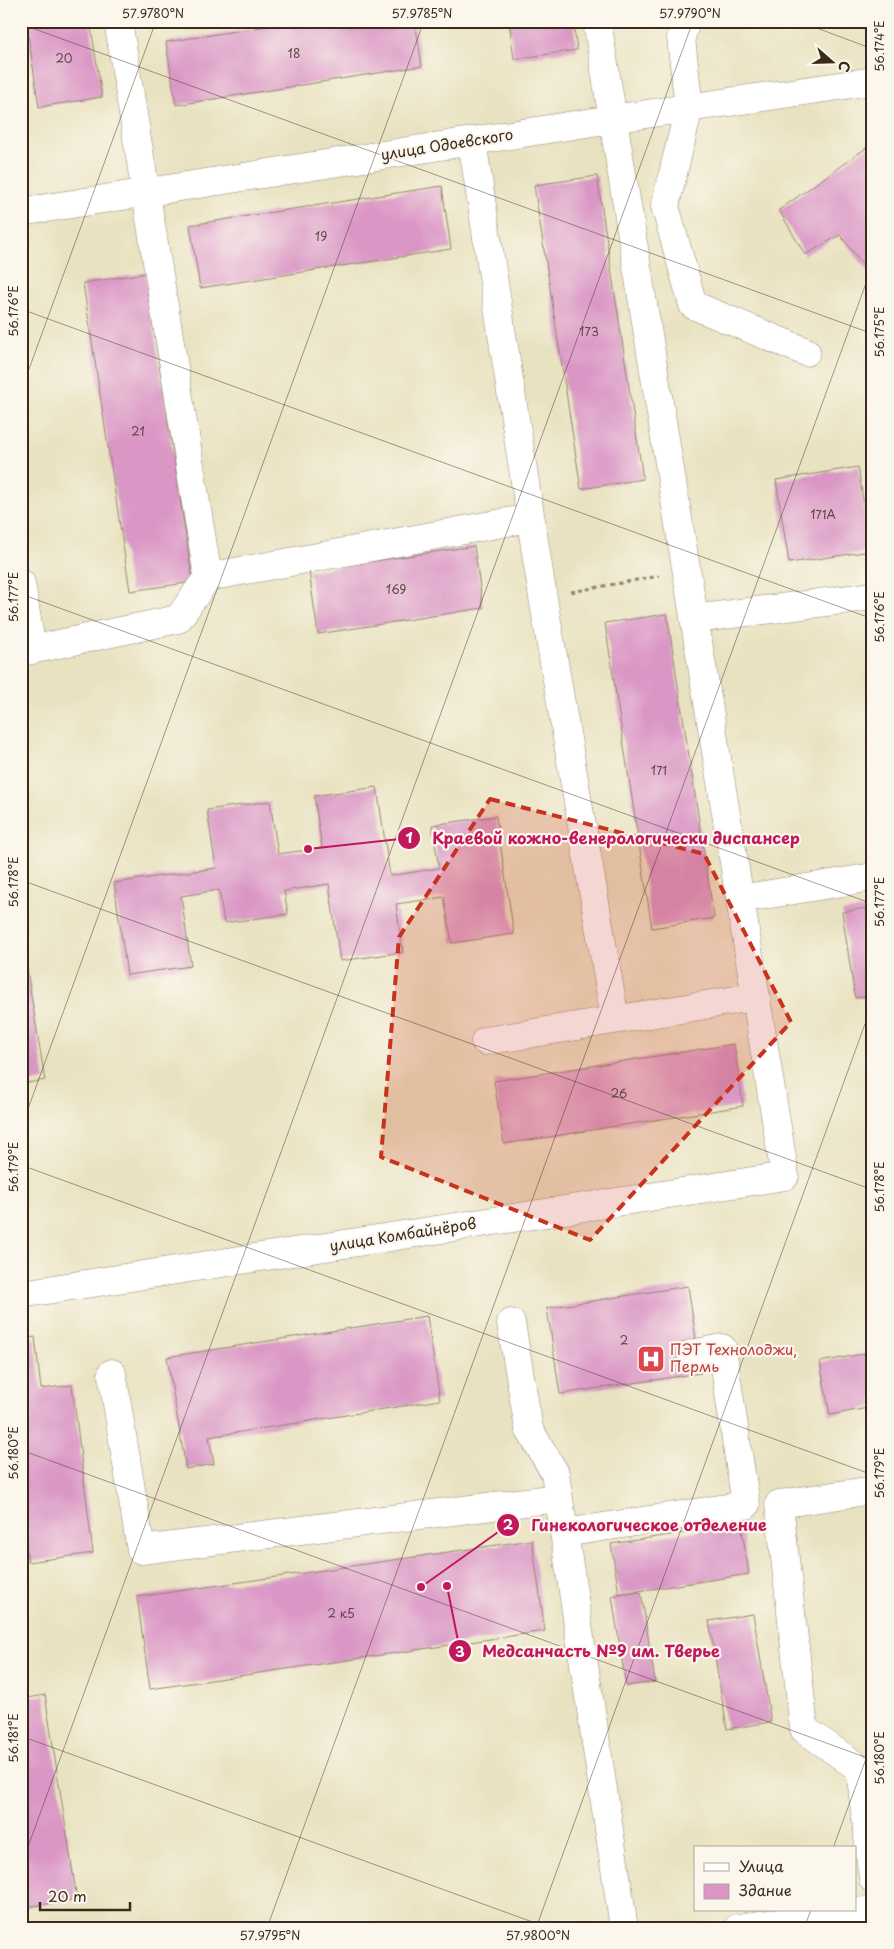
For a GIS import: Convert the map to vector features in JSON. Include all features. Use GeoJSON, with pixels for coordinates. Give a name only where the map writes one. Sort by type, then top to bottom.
{"type":"FeatureCollection","features":[{"type":"Feature","properties":{"kind":"street"},"geometry":{"type":"LineString","coordinates":[[118,21],[208,577]]}},
{"type":"Feature","properties":{"kind":"street"},"geometry":{"type":"LineString","coordinates":[[485,1041],[754,997],[740,899],[596,21]]}},
{"type":"Feature","properties":{"kind":"street"},"geometry":{"type":"LineString","coordinates":[[686,21],[681,38],[689,108],[665,206],[693,306],[806,352]]}},
{"type":"Feature","properties":{"kind":"street","name":"улица Одоевского"},"geometry":{"type":"LineString","coordinates":[[21,212],[612,119],[873,81]]}},
{"type":"Feature","properties":{"kind":"street"},"geometry":{"type":"LineString","coordinates":[[472,141],[543,598],[615,1019]]}},
{"type":"Feature","properties":{"kind":"street"},"geometry":{"type":"LineString","coordinates":[[21,583],[27,651],[178,619],[208,577],[530,518]]}},
{"type":"Feature","properties":{"kind":"street"},"geometry":{"type":"LineString","coordinates":[[694,619],[873,596]]}},
{"type":"Feature","properties":{"kind":"street"},"geometry":{"type":"LineString","coordinates":[[740,899],[873,877]]}},
{"type":"Feature","properties":{"kind":"street","name":"улица Комбайнёров"},"geometry":{"type":"LineString","coordinates":[[21,1294],[785,1176],[754,997]]}},
{"type":"Feature","properties":{"kind":"street"},"geometry":{"type":"LineString","coordinates":[[510,1323],[529,1429],[555,1473],[624,1928]]}},
{"type":"Feature","properties":{"kind":"street"},"geometry":{"type":"LineString","coordinates":[[564,1533],[746,1505],[722,1348],[690,1354]]}},
{"type":"Feature","properties":{"kind":"street"},"geometry":{"type":"LineString","coordinates":[[112,1373],[141,1550],[558,1498]]}},
{"type":"Feature","properties":{"kind":"street"},"geometry":{"type":"LineString","coordinates":[[873,1490],[779,1504],[804,1729],[860,1770],[873,1879]]}},
{"type":"Feature","properties":{"kind":"street"},"geometry":{"type":"LineString","coordinates":[[738,1928],[873,1910]]}},
{"type":"Feature","properties":{"kind":"path"},"geometry":{"type":"LineString","coordinates":[[543,598],[686,571]]}},
{"type":"Feature","properties":{"kind":"highlighted area"},"geometry":{"type":"Polygon","coordinates":[[[490,799],[704,854],[791,1022],[590,1240],[381,1157],[399,937],[490,799]]]}},
{"type":"Feature","properties":{"kind":"building"},"geometry":{"type":"Polygon","coordinates":[[[26,21],[90,21],[102,97],[39,107],[26,21]]]}},
{"type":"Feature","properties":{"kind":"building"},"geometry":{"type":"Polygon","coordinates":[[[300,21],[415,21],[422,66],[176,105],[166,42],[300,21]]]}},
{"type":"Feature","properties":{"kind":"building"},"geometry":{"type":"Polygon","coordinates":[[[509,21],[573,21],[577,50],[514,59],[509,21]]]}},
{"type":"Feature","properties":{"kind":"building"},"geometry":{"type":"Polygon","coordinates":[[[873,143],[873,278],[840,235],[805,255],[779,210],[873,143]]]}},
{"type":"Feature","properties":{"kind":"building"},"geometry":{"type":"Polygon","coordinates":[[[597,176],[643,479],[581,489],[534,185],[597,176]]]}},
{"type":"Feature","properties":{"kind":"building"},"geometry":{"type":"Polygon","coordinates":[[[442,186],[451,249],[200,288],[190,225],[442,186]]]}},
{"type":"Feature","properties":{"kind":"building"},"geometry":{"type":"Polygon","coordinates":[[[145,273],[193,582],[130,591],[83,283],[145,273]]]}},
{"type":"Feature","properties":{"kind":"building"},"geometry":{"type":"Polygon","coordinates":[[[858,467],[871,551],[789,563],[776,480],[858,467]]]}},
{"type":"Feature","properties":{"kind":"building"},"geometry":{"type":"Polygon","coordinates":[[[474,546],[483,608],[318,634],[309,571],[474,546]]]}},
{"type":"Feature","properties":{"kind":"building"},"geometry":{"type":"Polygon","coordinates":[[[667,614],[714,918],[652,928],[605,623],[667,614]]]}},
{"type":"Feature","properties":{"kind":"building"},"geometry":{"type":"Polygon","coordinates":[[[377,787],[390,876],[439,868],[432,825],[496,816],[514,934],[452,943],[444,897],[396,904],[403,952],[340,961],[329,884],[284,891],[288,914],[224,923],[219,890],[181,896],[191,966],[127,975],[114,883],[216,868],[207,810],[270,801],[278,854],[322,848],[314,796],[377,787]]]}},
{"type":"Feature","properties":{"kind":"building"},"geometry":{"type":"Polygon","coordinates":[[[873,907],[873,996],[855,998],[842,912],[873,907]]]}},
{"type":"Feature","properties":{"kind":"building"},"geometry":{"type":"Polygon","coordinates":[[[21,941],[45,1080],[21,1084],[21,941]]]}},
{"type":"Feature","properties":{"kind":"building"},"geometry":{"type":"Polygon","coordinates":[[[734,1044],[743,1106],[504,1144],[494,1081],[734,1044]]]}},
{"type":"Feature","properties":{"kind":"building","name":"ПЭТ Технолоджи, Пермь"},"geometry":{"type":"Polygon","coordinates":[[[688,1286],[701,1373],[560,1394],[547,1308],[688,1286]]]}},
{"type":"Feature","properties":{"kind":"building"},"geometry":{"type":"Polygon","coordinates":[[[427,1316],[440,1400],[209,1437],[214,1464],[186,1469],[167,1357],[427,1316]]]}},
{"type":"Feature","properties":{"kind":"building"},"geometry":{"type":"Polygon","coordinates":[[[35,1337],[41,1389],[72,1385],[93,1553],[28,1562],[21,1507],[21,1339],[35,1337]]]}},
{"type":"Feature","properties":{"kind":"building"},"geometry":{"type":"Polygon","coordinates":[[[873,1352],[873,1407],[830,1415],[820,1362],[873,1352]]]}},
{"type":"Feature","properties":{"kind":"building"},"geometry":{"type":"Polygon","coordinates":[[[873,1522],[873,1555],[872,1555],[867,1523],[873,1522]]]}},
{"type":"Feature","properties":{"kind":"building"},"geometry":{"type":"Polygon","coordinates":[[[741,1524],[749,1574],[619,1594],[611,1544],[741,1524]]]}},
{"type":"Feature","properties":{"kind":"building"},"geometry":{"type":"Polygon","coordinates":[[[532,1540],[545,1631],[150,1689],[137,1597],[532,1540]]]}},
{"type":"Feature","properties":{"kind":"building"},"geometry":{"type":"Polygon","coordinates":[[[641,1592],[655,1682],[626,1686],[612,1596],[641,1592]]]}},
{"type":"Feature","properties":{"kind":"building"},"geometry":{"type":"Polygon","coordinates":[[[753,1614],[771,1722],[727,1729],[709,1621],[753,1614]]]}},
{"type":"Feature","properties":{"kind":"building"},"geometry":{"type":"Polygon","coordinates":[[[45,1695],[77,1899],[21,1908],[21,1699],[45,1695]]]}},
{"type":"Feature","properties":{"kind":"place","name":"Краевой кожно-венерологически диспансер"},"geometry":{"type":"Point","coordinates":[308,849]}},
{"type":"Feature","properties":{"kind":"place","name":"ПЭТ Технолоджи, Пермь"},"geometry":{"type":"Point","coordinates":[651,1359]}},
{"type":"Feature","properties":{"kind":"place","name":"Медсанчасть №9 им. Тверье"},"geometry":{"type":"Point","coordinates":[447,1586]}},
{"type":"Feature","properties":{"kind":"place","name":"Гинекологическое отделение"},"geometry":{"type":"Point","coordinates":[421,1587]}}]}
